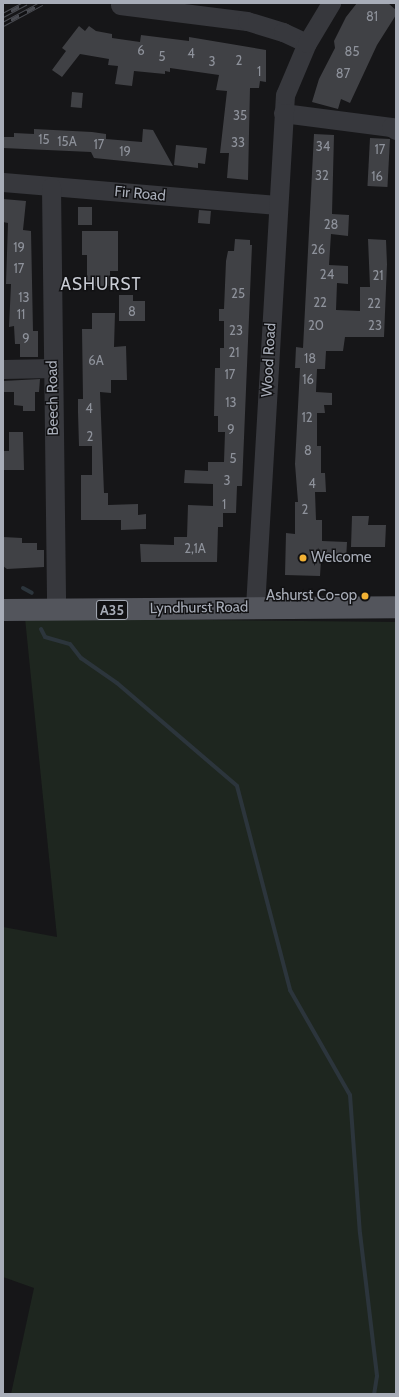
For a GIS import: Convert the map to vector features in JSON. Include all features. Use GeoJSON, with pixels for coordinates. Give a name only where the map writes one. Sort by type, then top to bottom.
{"type":"FeatureCollection","features":[{"type":"Feature","properties":{"kind":"main road","name":"Lyndhurst Road"},"geometry":{"type":"LineString","coordinates":[[3,610],[396,607]]}},
{"type":"Feature","properties":{"kind":"street","name":"Wood Road"},"geometry":{"type":"LineString","coordinates":[[255,607],[277,205],[285,95],[307,43],[331,3]]}},
{"type":"Feature","properties":{"kind":"street"},"geometry":{"type":"LineString","coordinates":[[120,5],[247,21],[283,32],[307,43]]}},
{"type":"Feature","properties":{"kind":"street"},"geometry":{"type":"LineString","coordinates":[[283,113],[391,127],[396,130]]}},
{"type":"Feature","properties":{"kind":"street","name":"Fir Road"},"geometry":{"type":"LineString","coordinates":[[3,182],[277,205]]}},
{"type":"Feature","properties":{"kind":"street","name":"Beech Road"},"geometry":{"type":"LineString","coordinates":[[51,187],[56,610]]}},
{"type":"Feature","properties":{"kind":"street"},"geometry":{"type":"LineString","coordinates":[[3,369],[53,368]]}},
{"type":"Feature","properties":{"kind":"shaded area"},"geometry":{"type":"Polygon","coordinates":[[[25,618],[396,622],[396,1394],[11,1394],[34,1288],[3,1277],[3,927],[57,937],[25,618]]]}},
{"type":"Feature","properties":{"kind":"building"},"geometry":{"type":"Polygon","coordinates":[[[357,3],[388,3],[396,10],[396,15],[377,45],[350,103],[341,99],[338,109],[312,102],[319,79],[335,48],[334,41],[346,17],[357,3]]]}},
{"type":"Feature","properties":{"kind":"building"},"geometry":{"type":"Polygon","coordinates":[[[79,26],[85,31],[89,26],[96,31],[112,34],[112,38],[140,42],[141,35],[189,41],[189,37],[266,50],[266,82],[260,81],[259,88],[250,88],[248,180],[227,178],[229,153],[220,153],[227,91],[216,90],[219,75],[170,68],[170,72],[165,71],[165,74],[134,71],[132,86],[115,84],[118,66],[108,65],[109,59],[80,54],[62,77],[52,70],[66,51],[62,48],[79,26]]]}},
{"type":"Feature","properties":{"kind":"building"},"geometry":{"type":"Polygon","coordinates":[[[72,92],[83,93],[82,108],[71,107],[72,92]]]}},
{"type":"Feature","properties":{"kind":"building"},"geometry":{"type":"Polygon","coordinates":[[[34,129],[92,132],[106,134],[106,139],[142,142],[143,129],[153,130],[173,166],[94,158],[91,152],[3,148],[3,137],[14,137],[14,133],[34,134],[34,129]]]}},
{"type":"Feature","properties":{"kind":"building"},"geometry":{"type":"Polygon","coordinates":[[[314,134],[334,135],[332,214],[349,215],[348,236],[331,234],[329,265],[348,266],[348,284],[337,283],[336,310],[360,311],[360,287],[370,287],[368,239],[386,240],[387,264],[384,337],[345,337],[343,351],[326,351],[325,369],[317,369],[316,392],[332,393],[332,405],[324,405],[325,413],[317,413],[317,446],[321,446],[321,473],[325,473],[326,492],[315,492],[316,520],[322,520],[322,541],[347,542],[346,561],[321,560],[320,576],[285,575],[286,533],[295,534],[295,502],[298,502],[295,464],[300,368],[295,368],[296,347],[303,348],[314,134]]]}},
{"type":"Feature","properties":{"kind":"building"},"geometry":{"type":"Polygon","coordinates":[[[370,138],[390,139],[387,187],[367,186],[370,138]]]}},
{"type":"Feature","properties":{"kind":"building"},"geometry":{"type":"Polygon","coordinates":[[[176,145],[207,148],[205,164],[198,163],[198,168],[174,165],[176,145]]]}},
{"type":"Feature","properties":{"kind":"building"},"geometry":{"type":"Polygon","coordinates":[[[3,199],[26,201],[23,230],[31,231],[33,331],[38,331],[38,357],[20,357],[20,344],[15,344],[14,326],[9,327],[11,284],[6,284],[8,223],[3,222],[3,199]]]}},
{"type":"Feature","properties":{"kind":"building"},"geometry":{"type":"Polygon","coordinates":[[[78,207],[92,207],[92,225],[78,225],[78,207]]]}},
{"type":"Feature","properties":{"kind":"building"},"geometry":{"type":"Polygon","coordinates":[[[199,210],[211,211],[210,224],[198,223],[199,210]]]}},
{"type":"Feature","properties":{"kind":"building"},"geometry":{"type":"Polygon","coordinates":[[[82,231],[118,231],[118,271],[110,271],[110,286],[87,286],[87,255],[82,255],[82,231]]]}},
{"type":"Feature","properties":{"kind":"building"},"geometry":{"type":"Polygon","coordinates":[[[235,239],[250,240],[250,245],[252,245],[242,486],[237,486],[236,513],[223,513],[223,527],[218,527],[217,562],[141,562],[140,544],[174,545],[174,537],[187,537],[188,505],[213,506],[213,484],[184,483],[185,470],[208,471],[208,462],[224,462],[225,432],[218,432],[218,416],[214,416],[215,368],[220,368],[220,348],[224,348],[224,321],[219,321],[219,309],[224,309],[226,261],[228,251],[234,251],[235,239]]]}},
{"type":"Feature","properties":{"kind":"building"},"geometry":{"type":"Polygon","coordinates":[[[119,295],[133,295],[133,301],[145,301],[145,321],[119,321],[119,295]]]}},
{"type":"Feature","properties":{"kind":"building"},"geometry":{"type":"Polygon","coordinates":[[[92,313],[115,313],[114,347],[126,346],[127,380],[111,380],[111,393],[100,392],[104,493],[108,493],[108,505],[138,504],[138,515],[146,514],[146,529],[121,530],[121,520],[81,520],[81,475],[92,475],[92,446],[79,446],[78,399],[83,399],[82,329],[92,329],[92,313]]]}},
{"type":"Feature","properties":{"kind":"building"},"geometry":{"type":"Polygon","coordinates":[[[40,379],[39,392],[35,392],[35,411],[23,411],[23,406],[14,405],[14,392],[3,392],[3,381],[40,379]]]}},
{"type":"Feature","properties":{"kind":"building"},"geometry":{"type":"Polygon","coordinates":[[[9,432],[23,432],[24,470],[4,470],[4,451],[9,451],[9,432]]]}},
{"type":"Feature","properties":{"kind":"building"},"geometry":{"type":"Polygon","coordinates":[[[352,516],[369,516],[368,525],[386,525],[385,547],[351,547],[352,516]]]}},
{"type":"Feature","properties":{"kind":"building"},"geometry":{"type":"Polygon","coordinates":[[[3,537],[22,538],[22,543],[37,543],[37,550],[44,550],[44,567],[7,569],[3,566],[3,537]]]}},
{"type":"Feature","properties":{"kind":"waterway"},"geometry":{"type":"LineString","coordinates":[[23,588],[32,593]]}},
{"type":"Feature","properties":{"kind":"waterway"},"geometry":{"type":"LineString","coordinates":[[41,629],[45,637],[70,644],[81,658],[117,683],[237,786],[290,990],[350,1095],[360,1233],[377,1376],[374,1394]]}},
{"type":"Feature","properties":{"kind":"railway"},"geometry":{"type":"LineString","coordinates":[[3,15],[26,3]]}},
{"type":"Feature","properties":{"kind":"railway"},"geometry":{"type":"LineString","coordinates":[[3,24],[42,3]]}},
{"type":"Feature","properties":{"kind":"place","name":"Welcome"},"geometry":{"type":"Point","coordinates":[303,558]}},
{"type":"Feature","properties":{"kind":"place","name":"Ashurst Co-op"},"geometry":{"type":"Point","coordinates":[365,596]}},
{"type":"Feature","properties":{"kind":"district","name":"ASHURST"},"geometry":{"type":"Point","coordinates":[101,285]}}]}
